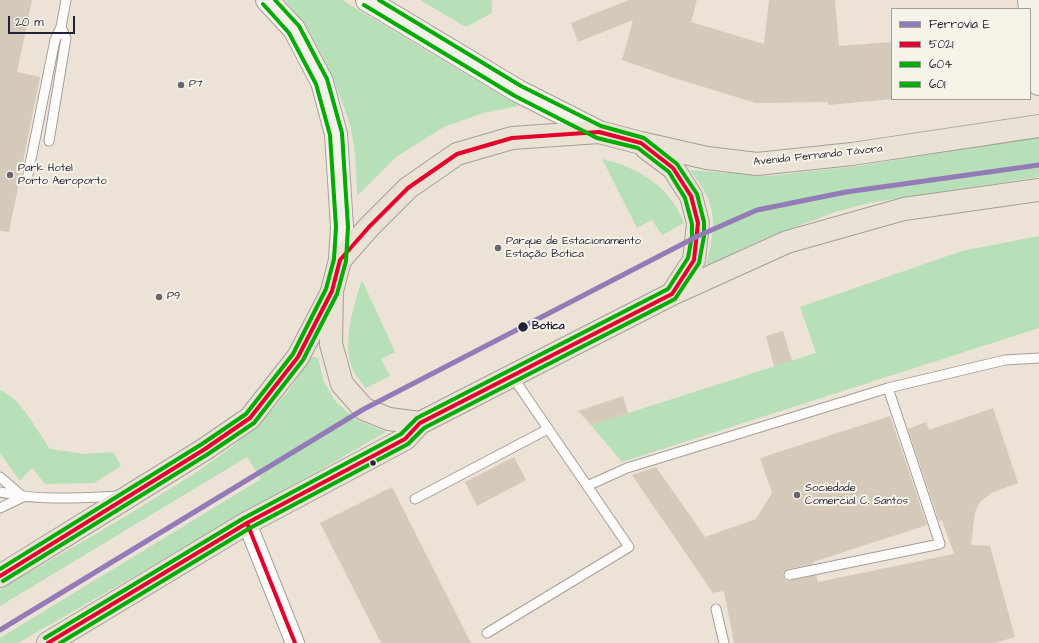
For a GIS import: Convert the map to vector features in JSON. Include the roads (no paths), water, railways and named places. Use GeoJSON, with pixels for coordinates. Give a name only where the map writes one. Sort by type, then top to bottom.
{"type":"FeatureCollection","features":[{"type":"Feature","properties":{"kind":"main road"},"geometry":{"type":"LineString","coordinates":[[267,0],[294,29],[322,82],[336,134],[342,227],[340,260]]}},
{"type":"Feature","properties":{"kind":"main road"},"geometry":{"type":"LineString","coordinates":[[368,0],[518,91],[598,132]]}},
{"type":"Feature","properties":{"kind":"main road"},"geometry":{"type":"LineString","coordinates":[[1031,17],[1039,84]]}},
{"type":"Feature","properties":{"kind":"main road","name":"Avenida Fernando Távora"},"geometry":{"type":"LineString","coordinates":[[0,576],[205,449],[250,418],[298,357],[332,291],[340,260],[369,227],[408,188],[457,154],[512,138],[598,132],[641,144],[707,158],[758,164],[852,154],[1039,126]]}},
{"type":"Feature","properties":{"kind":"main road"},"geometry":{"type":"LineString","coordinates":[[641,144],[673,168],[691,196],[698,223],[694,260],[672,294]]}},
{"type":"Feature","properties":{"kind":"main road"},"geometry":{"type":"LineString","coordinates":[[58,640],[247,523],[405,439],[420,423],[672,294],[787,242],[896,211],[1039,190]]}},
{"type":"Feature","properties":{"kind":"main road","name":"Avenida Fernando Távora"},"geometry":{"type":"LineString","coordinates":[[332,291],[331,344],[342,384],[364,409],[389,419],[420,423]]}},
{"type":"Feature","properties":{"kind":"street"},"geometry":{"type":"LineString","coordinates":[[247,523],[295,643]]}},
{"type":"Feature","properties":{"kind":"lane"},"geometry":{"type":"LineString","coordinates":[[27,179],[55,40],[61,27],[66,0]]}},
{"type":"Feature","properties":{"kind":"lane"},"geometry":{"type":"LineString","coordinates":[[49,140],[66,38],[61,27]]}},
{"type":"Feature","properties":{"kind":"lane"},"geometry":{"type":"LineString","coordinates":[[587,486],[627,468],[888,388],[1005,360],[1039,358]]}},
{"type":"Feature","properties":{"kind":"lane"},"geometry":{"type":"LineString","coordinates":[[487,633],[629,547],[512,376]]}},
{"type":"Feature","properties":{"kind":"lane"},"geometry":{"type":"LineString","coordinates":[[789,575],[940,544],[888,388]]}},
{"type":"Feature","properties":{"kind":"lane"},"geometry":{"type":"LineString","coordinates":[[414,499],[548,429]]}},
{"type":"Feature","properties":{"kind":"lane"},"geometry":{"type":"LineString","coordinates":[[0,477],[23,497]]}},
{"type":"Feature","properties":{"kind":"lane"},"geometry":{"type":"LineString","coordinates":[[0,492],[23,497],[79,498],[129,496]]}},
{"type":"Feature","properties":{"kind":"lane"},"geometry":{"type":"LineString","coordinates":[[0,508],[23,497]]}},
{"type":"Feature","properties":{"kind":"lane"},"geometry":{"type":"LineString","coordinates":[[716,609],[724,643]]}},
{"type":"Feature","properties":{"kind":"rail line","name":"E"},"geometry":{"type":"LineString","coordinates":[[0,630],[364,409],[698,236],[757,210],[846,192],[1039,165]]}},
{"type":"Feature","properties":{"kind":"place","name":"P7"},"geometry":{"type":"Point","coordinates":[181,85]}},
{"type":"Feature","properties":{"kind":"place","name":"Park Hotel Porto Aeroporto"},"geometry":{"type":"Point","coordinates":[10,175]}},
{"type":"Feature","properties":{"kind":"place","name":"Parque de Estacionamento Estação Botica"},"geometry":{"type":"Point","coordinates":[498,248]}},
{"type":"Feature","properties":{"kind":"place","name":"P9"},"geometry":{"type":"Point","coordinates":[159,297]}},
{"type":"Feature","properties":{"kind":"place","name":"Botica"},"geometry":{"type":"Point","coordinates":[523,327]}},
{"type":"Feature","properties":{"kind":"place","name":"Sociedade Comercial C. Santos"},"geometry":{"type":"Point","coordinates":[797,495]}}]}
